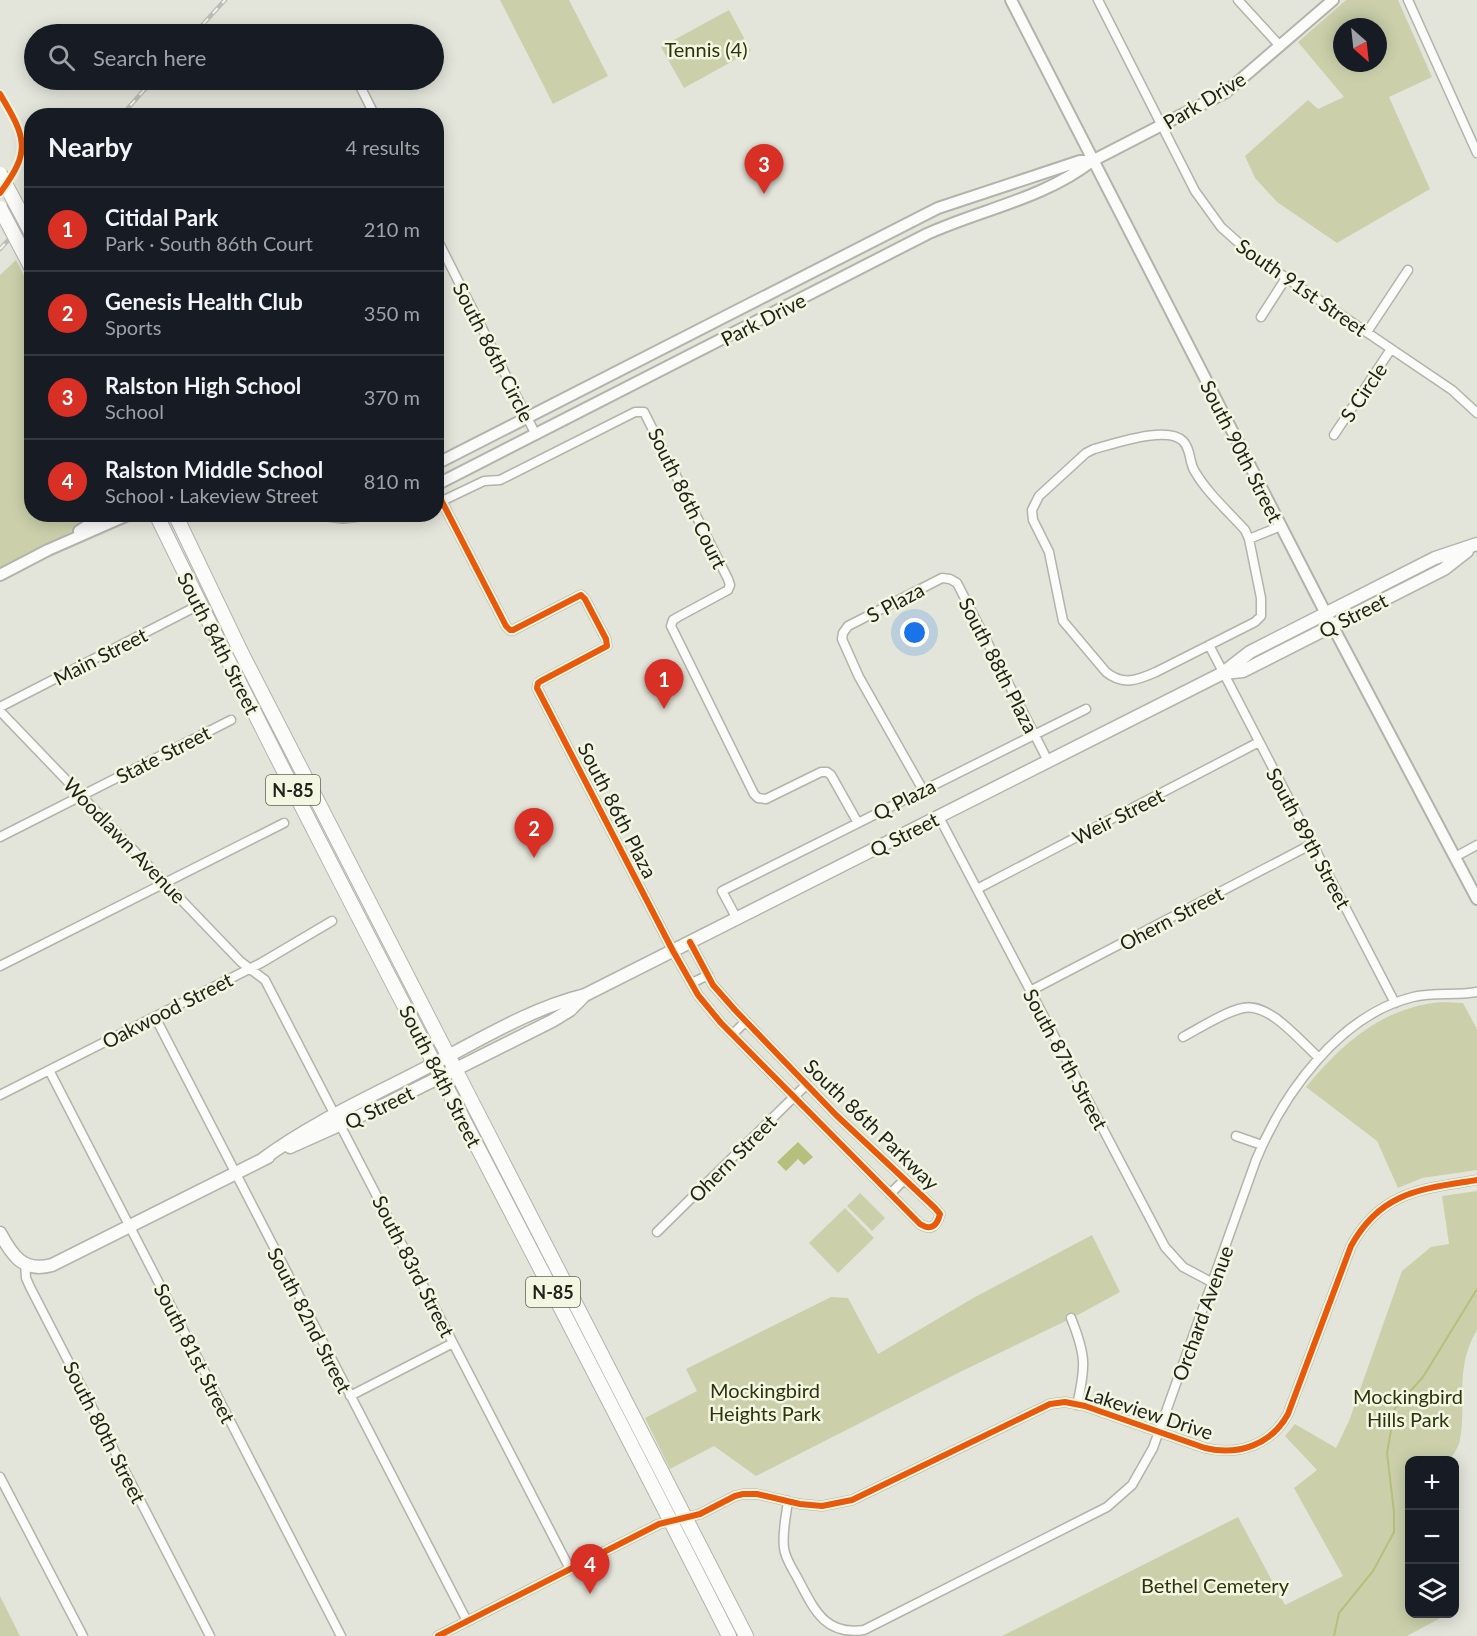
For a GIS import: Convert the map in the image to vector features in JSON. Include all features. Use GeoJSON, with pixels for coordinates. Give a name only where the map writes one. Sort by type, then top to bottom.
{"type":"FeatureCollection","features":[{"type":"Feature","properties":{"kind":"main road"},"geometry":{"type":"LineString","coordinates":[[0,174],[24,219]]}},
{"type":"Feature","properties":{"kind":"main road"},"geometry":{"type":"LineString","coordinates":[[0,208],[24,254]]}},
{"type":"Feature","properties":{"kind":"main road","name":"South 84th Street"},"geometry":{"type":"LineString","coordinates":[[160,522],[199,605],[729,1636]]}},
{"type":"Feature","properties":{"kind":"main road","name":"South 84th Street"},"geometry":{"type":"LineString","coordinates":[[179,522],[223,616],[746,1636]]}},
{"type":"Feature","properties":{"kind":"main road","name":"Q Street"},"geometry":{"type":"LineString","coordinates":[[437,1070],[448,1056],[545,1007],[585,995],[1223,673],[1250,652],[1326,613],[1435,558],[1477,544]]}},
{"type":"Feature","properties":{"kind":"main road","name":"Q Street"},"geometry":{"type":"LineString","coordinates":[[1223,673],[1243,671],[1332,626],[1444,569],[1477,544]]}},
{"type":"Feature","properties":{"kind":"main road","name":"Q Street"},"geometry":{"type":"LineString","coordinates":[[25,1262],[38,1267],[52,1265],[437,1070],[455,1069],[552,1021],[570,1010],[585,995]]}},
{"type":"Feature","properties":{"kind":"main road"},"geometry":{"type":"LineString","coordinates":[[0,1233],[14,1257],[25,1262]]}},
{"type":"Feature","properties":{"kind":"street","name":"South 90th Street"},"geometry":{"type":"LineString","coordinates":[[1011,0],[1332,626],[1477,899]]}},
{"type":"Feature","properties":{"kind":"street","name":"South 91st Street"},"geometry":{"type":"LineString","coordinates":[[1098,0],[1195,191],[1208,212],[1236,242],[1452,390],[1477,413]]}},
{"type":"Feature","properties":{"kind":"street"},"geometry":{"type":"LineString","coordinates":[[1238,0],[1280,46]]}},
{"type":"Feature","properties":{"kind":"street","name":"Park Drive"},"geometry":{"type":"LineString","coordinates":[[444,481],[927,234],[968,217],[1037,194],[1081,170],[1092,161],[1226,92],[1333,0]]}},
{"type":"Feature","properties":{"kind":"street"},"geometry":{"type":"LineString","coordinates":[[1408,0],[1477,153]]}},
{"type":"Feature","properties":{"kind":"street"},"geometry":{"type":"LineString","coordinates":[[362,90],[371,108]]}},
{"type":"Feature","properties":{"kind":"street","name":"Park Drive"},"geometry":{"type":"LineString","coordinates":[[444,460],[938,208],[1080,161],[1092,161]]}},
{"type":"Feature","properties":{"kind":"street","name":"South 86th Circle"},"geometry":{"type":"LineString","coordinates":[[444,253],[536,435]]}},
{"type":"Feature","properties":{"kind":"street","name":"S Circle"},"geometry":{"type":"LineString","coordinates":[[1367,332],[1408,270]]}},
{"type":"Feature","properties":{"kind":"street"},"geometry":{"type":"LineString","coordinates":[[1261,317],[1286,278]]}},
{"type":"Feature","properties":{"kind":"street","name":"S Circle"},"geometry":{"type":"LineString","coordinates":[[1334,435],[1391,349]]}},
{"type":"Feature","properties":{"kind":"street","name":"South 86th Court"},"geometry":{"type":"LineString","coordinates":[[444,500],[484,481],[500,480],[635,412],[642,411],[647,415],[729,579],[729,588],[726,592],[678,617],[671,624],[671,630],[754,794],[758,798],[766,799],[821,772],[827,772],[831,775],[858,823]]}},
{"type":"Feature","properties":{"kind":"street"},"geometry":{"type":"LineString","coordinates":[[1166,434],[1176,436],[1183,441],[1188,449],[1193,468],[1204,485],[1245,530],[1249,539],[1261,598],[1260,616],[1256,622],[1139,679],[1125,681],[1113,678],[1063,621],[1049,552],[1036,529],[1032,510],[1039,496],[1086,453],[1115,444],[1166,434]]}},
{"type":"Feature","properties":{"kind":"street","name":"South 86th Plaza"},"geometry":{"type":"LineString","coordinates":[[444,505],[510,630],[581,595],[601,630],[607,646],[538,684],[537,688],[673,951]]}},
{"type":"Feature","properties":{"kind":"street"},"geometry":{"type":"LineString","coordinates":[[48,550],[93,522]]}},
{"type":"Feature","properties":{"kind":"street"},"geometry":{"type":"LineString","coordinates":[[0,574],[112,522]]}},
{"type":"Feature","properties":{"kind":"street"},"geometry":{"type":"LineString","coordinates":[[1249,539],[1281,526]]}},
{"type":"Feature","properties":{"kind":"street","name":"S Plaza"},"geometry":{"type":"LineString","coordinates":[[923,790],[842,644],[843,633],[848,626],[942,578]]}},
{"type":"Feature","properties":{"kind":"street","name":"South 88th Plaza"},"geometry":{"type":"LineString","coordinates":[[942,578],[957,583],[1048,761]]}},
{"type":"Feature","properties":{"kind":"street","name":"Main Street"},"geometry":{"type":"LineString","coordinates":[[0,709],[199,605]]}},
{"type":"Feature","properties":{"kind":"street","name":"South 89th Street"},"geometry":{"type":"LineString","coordinates":[[1209,645],[1395,1003]]}},
{"type":"Feature","properties":{"kind":"street","name":"Woodlawn Avenue"},"geometry":{"type":"LineString","coordinates":[[0,709],[241,962],[251,968]]}},
{"type":"Feature","properties":{"kind":"street","name":"Q Plaza"},"geometry":{"type":"LineString","coordinates":[[737,919],[722,891],[1086,709]]}},
{"type":"Feature","properties":{"kind":"street","name":"State Street"},"geometry":{"type":"LineString","coordinates":[[0,837],[231,720]]}},
{"type":"Feature","properties":{"kind":"street","name":"Weir Street"},"geometry":{"type":"LineString","coordinates":[[977,890],[1259,742]]}},
{"type":"Feature","properties":{"kind":"street","name":"South 87th Street"},"geometry":{"type":"LineString","coordinates":[[939,817],[1165,1247],[1183,1267],[1214,1283]]}},
{"type":"Feature","properties":{"kind":"street"},"geometry":{"type":"LineString","coordinates":[[0,966],[284,823]]}},
{"type":"Feature","properties":{"kind":"street","name":"Ohern Street"},"geometry":{"type":"LineString","coordinates":[[1030,991],[1312,844]]}},
{"type":"Feature","properties":{"kind":"street"},"geometry":{"type":"LineString","coordinates":[[1455,857],[1477,845]]}},
{"type":"Feature","properties":{"kind":"street","name":"Oakwood Street"},"geometry":{"type":"LineString","coordinates":[[0,1095],[251,968],[332,921]]}},
{"type":"Feature","properties":{"kind":"street","name":"South 86th Parkway"},"geometry":{"type":"LineString","coordinates":[[673,951],[698,995],[825,1129],[920,1224],[926,1228],[932,1228],[938,1223],[940,1214],[836,1115],[713,985],[690,942]]}},
{"type":"Feature","properties":{"kind":"street","name":"South 83rd Street"},"geometry":{"type":"LineString","coordinates":[[251,968],[265,980],[570,1569]]}},
{"type":"Feature","properties":{"kind":"street"},"geometry":{"type":"LineString","coordinates":[[692,983],[708,975]]}},
{"type":"Feature","properties":{"kind":"street","name":"Orchard Avenue"},"geometry":{"type":"LineString","coordinates":[[788,1501],[784,1549],[819,1620],[829,1629],[850,1634],[860,1632],[1107,1507],[1124,1494],[1138,1477],[1153,1448],[1262,1145],[1286,1100],[1319,1058],[1369,1016],[1395,1003],[1423,995],[1477,992]]}},
{"type":"Feature","properties":{"kind":"street"},"geometry":{"type":"LineString","coordinates":[[1183,1037],[1238,1009],[1257,1007],[1269,1013],[1319,1058]]}},
{"type":"Feature","properties":{"kind":"street","name":"South 82nd Street"},"geometry":{"type":"LineString","coordinates":[[155,1017],[467,1622]]}},
{"type":"Feature","properties":{"kind":"street"},"geometry":{"type":"LineString","coordinates":[[733,1034],[746,1021]]}},
{"type":"Feature","properties":{"kind":"street","name":"South 81st Street"},"geometry":{"type":"LineString","coordinates":[[49,1070],[341,1636]]}},
{"type":"Feature","properties":{"kind":"street","name":"Ohern Street"},"geometry":{"type":"LineString","coordinates":[[657,1232],[807,1084]]}},
{"type":"Feature","properties":{"kind":"street"},"geometry":{"type":"LineString","coordinates":[[825,1129],[836,1115]]}},
{"type":"Feature","properties":{"kind":"street"},"geometry":{"type":"LineString","coordinates":[[1236,1136],[1262,1145]]}},
{"type":"Feature","properties":{"kind":"street"},"geometry":{"type":"LineString","coordinates":[[890,1194],[904,1180]]}},
{"type":"Feature","properties":{"kind":"street","name":"Lakeview Drive"},"geometry":{"type":"LineString","coordinates":[[438,1636],[659,1524],[700,1514],[743,1494],[757,1494],[822,1506],[852,1500],[1040,1407],[1065,1402],[1205,1448],[1224,1452],[1243,1449],[1259,1442],[1274,1432],[1288,1414],[1351,1246],[1361,1229],[1382,1209],[1407,1194],[1477,1180]]}},
{"type":"Feature","properties":{"kind":"street","name":"South 80th Street"},"geometry":{"type":"LineString","coordinates":[[25,1262],[26,1278],[30,1287],[210,1636]]}},
{"type":"Feature","properties":{"kind":"street"},"geometry":{"type":"LineString","coordinates":[[1071,1318],[1081,1343],[1084,1360],[1077,1405]]}},
{"type":"Feature","properties":{"kind":"street"},"geometry":{"type":"LineString","coordinates":[[350,1396],[453,1343]]}},
{"type":"Feature","properties":{"kind":"street"},"geometry":{"type":"LineString","coordinates":[[0,1477],[83,1636]]}},
{"type":"Feature","properties":{"kind":"green space"},"geometry":{"type":"Polygon","coordinates":[[[500,0],[569,0],[608,76],[553,104],[500,0]]]}},
{"type":"Feature","properties":{"kind":"green space"},"geometry":{"type":"Polygon","coordinates":[[[1346,0],[1398,0],[1432,77],[1389,97],[1430,189],[1337,243],[1277,202],[1255,178],[1245,156],[1308,100],[1318,109],[1344,97],[1298,42],[1346,0]]]}},
{"type":"Feature","properties":{"kind":"green space","name":"Tennis (4)"},"geometry":{"type":"Polygon","coordinates":[[[729,10],[751,51],[684,88],[661,47],[729,10]]]}},
{"type":"Feature","properties":{"kind":"green space"},"geometry":{"type":"Polygon","coordinates":[[[16,260],[24,276],[24,522],[89,522],[0,570],[0,275],[16,260]]]}},
{"type":"Feature","properties":{"kind":"green space"},"geometry":{"type":"Polygon","coordinates":[[[1442,1002],[1463,1003],[1477,1029],[1477,1170],[1422,1178],[1398,1188],[1377,1141],[1306,1087],[1349,1042],[1382,1019],[1420,1005],[1442,1002]]]}},
{"type":"Feature","properties":{"kind":"green space","name":"Mockingbird Hills Park"},"geometry":{"type":"Polygon","coordinates":[[[1477,1191],[1477,1330],[1470,1344],[1463,1371],[1462,1425],[1457,1448],[1452,1456],[1405,1456],[1405,1618],[1441,1618],[1407,1636],[1002,1636],[1238,1517],[1285,1605],[1343,1576],[1294,1488],[1317,1470],[1285,1436],[1295,1424],[1336,1448],[1349,1421],[1402,1271],[1431,1247],[1449,1244],[1442,1196],[1477,1191]]]}},
{"type":"Feature","properties":{"kind":"green space"},"geometry":{"type":"Polygon","coordinates":[[[860,1193],[885,1218],[872,1231],[847,1206],[860,1193]]]}},
{"type":"Feature","properties":{"kind":"green space"},"geometry":{"type":"Polygon","coordinates":[[[845,1208],[874,1238],[838,1273],[809,1243],[845,1208]]]}},
{"type":"Feature","properties":{"kind":"green space","name":"Mockingbird Heights Park"},"geometry":{"type":"Polygon","coordinates":[[[1092,1235],[1120,1292],[756,1476],[714,1446],[670,1469],[645,1418],[697,1391],[686,1369],[831,1297],[848,1298],[878,1354],[975,1297],[1092,1235]]]}},
{"type":"Feature","properties":{"kind":"green space"},"geometry":{"type":"Polygon","coordinates":[[[0,1596],[20,1636],[0,1636],[0,1596]]]}},
{"type":"Feature","properties":{"kind":"shaded area"},"geometry":{"type":"Polygon","coordinates":[[[798,1142],[813,1157],[804,1165],[798,1159],[786,1171],[777,1162],[798,1142]]]}},
{"type":"Feature","properties":{"kind":"waterway"},"geometry":{"type":"LineString","coordinates":[[1334,1636],[1339,1613],[1373,1571],[1394,1532],[1387,1453],[1395,1408],[1423,1377],[1477,1289]]}},
{"type":"Feature","properties":{"kind":"railway"},"geometry":{"type":"LineString","coordinates":[[203,24],[225,0]]}},
{"type":"Feature","properties":{"kind":"railway"},"geometry":{"type":"LineString","coordinates":[[128,108],[144,90]]}},
{"type":"Feature","properties":{"kind":"railway"},"geometry":{"type":"LineString","coordinates":[[0,249],[24,223]]}},
{"type":"Feature","properties":{"kind":"cycle path"},"geometry":{"type":"LineString","coordinates":[[0,94],[20,133],[22,144],[17,166],[0,193]]}},
{"type":"Feature","properties":{"kind":"cycle path"},"geometry":{"type":"LineString","coordinates":[[444,506],[510,630],[581,595],[606,639],[607,646],[541,681],[537,688],[698,995],[721,1023],[920,1224],[927,1227],[933,1226],[940,1214],[935,1208],[836,1115],[735,1010],[713,985],[690,942]]}},
{"type":"Feature","properties":{"kind":"cycle path"},"geometry":{"type":"LineString","coordinates":[[438,1636],[659,1524],[700,1514],[743,1494],[757,1494],[800,1504],[822,1506],[852,1500],[1050,1404],[1065,1402],[1085,1406],[1205,1448],[1230,1450],[1253,1446],[1272,1434],[1288,1414],[1351,1246],[1363,1228],[1390,1203],[1405,1196],[1438,1186],[1477,1180]]}},
{"type":"Feature","properties":{"kind":"place","name":"Ralston High School"},"geometry":{"type":"Point","coordinates":[764,194]}},
{"type":"Feature","properties":{"kind":"place","name":"Citidal Park"},"geometry":{"type":"Point","coordinates":[664,709]}},
{"type":"Feature","properties":{"kind":"place","name":"Genesis Health Club"},"geometry":{"type":"Point","coordinates":[534,858]}},
{"type":"Feature","properties":{"kind":"place","name":"Ralston Middle School"},"geometry":{"type":"Point","coordinates":[590,1594]}},
{"type":"Feature","properties":{"kind":"park label","name":"Bethel Cemetery"},"geometry":{"type":"Point","coordinates":[1215,1585]}}]}
